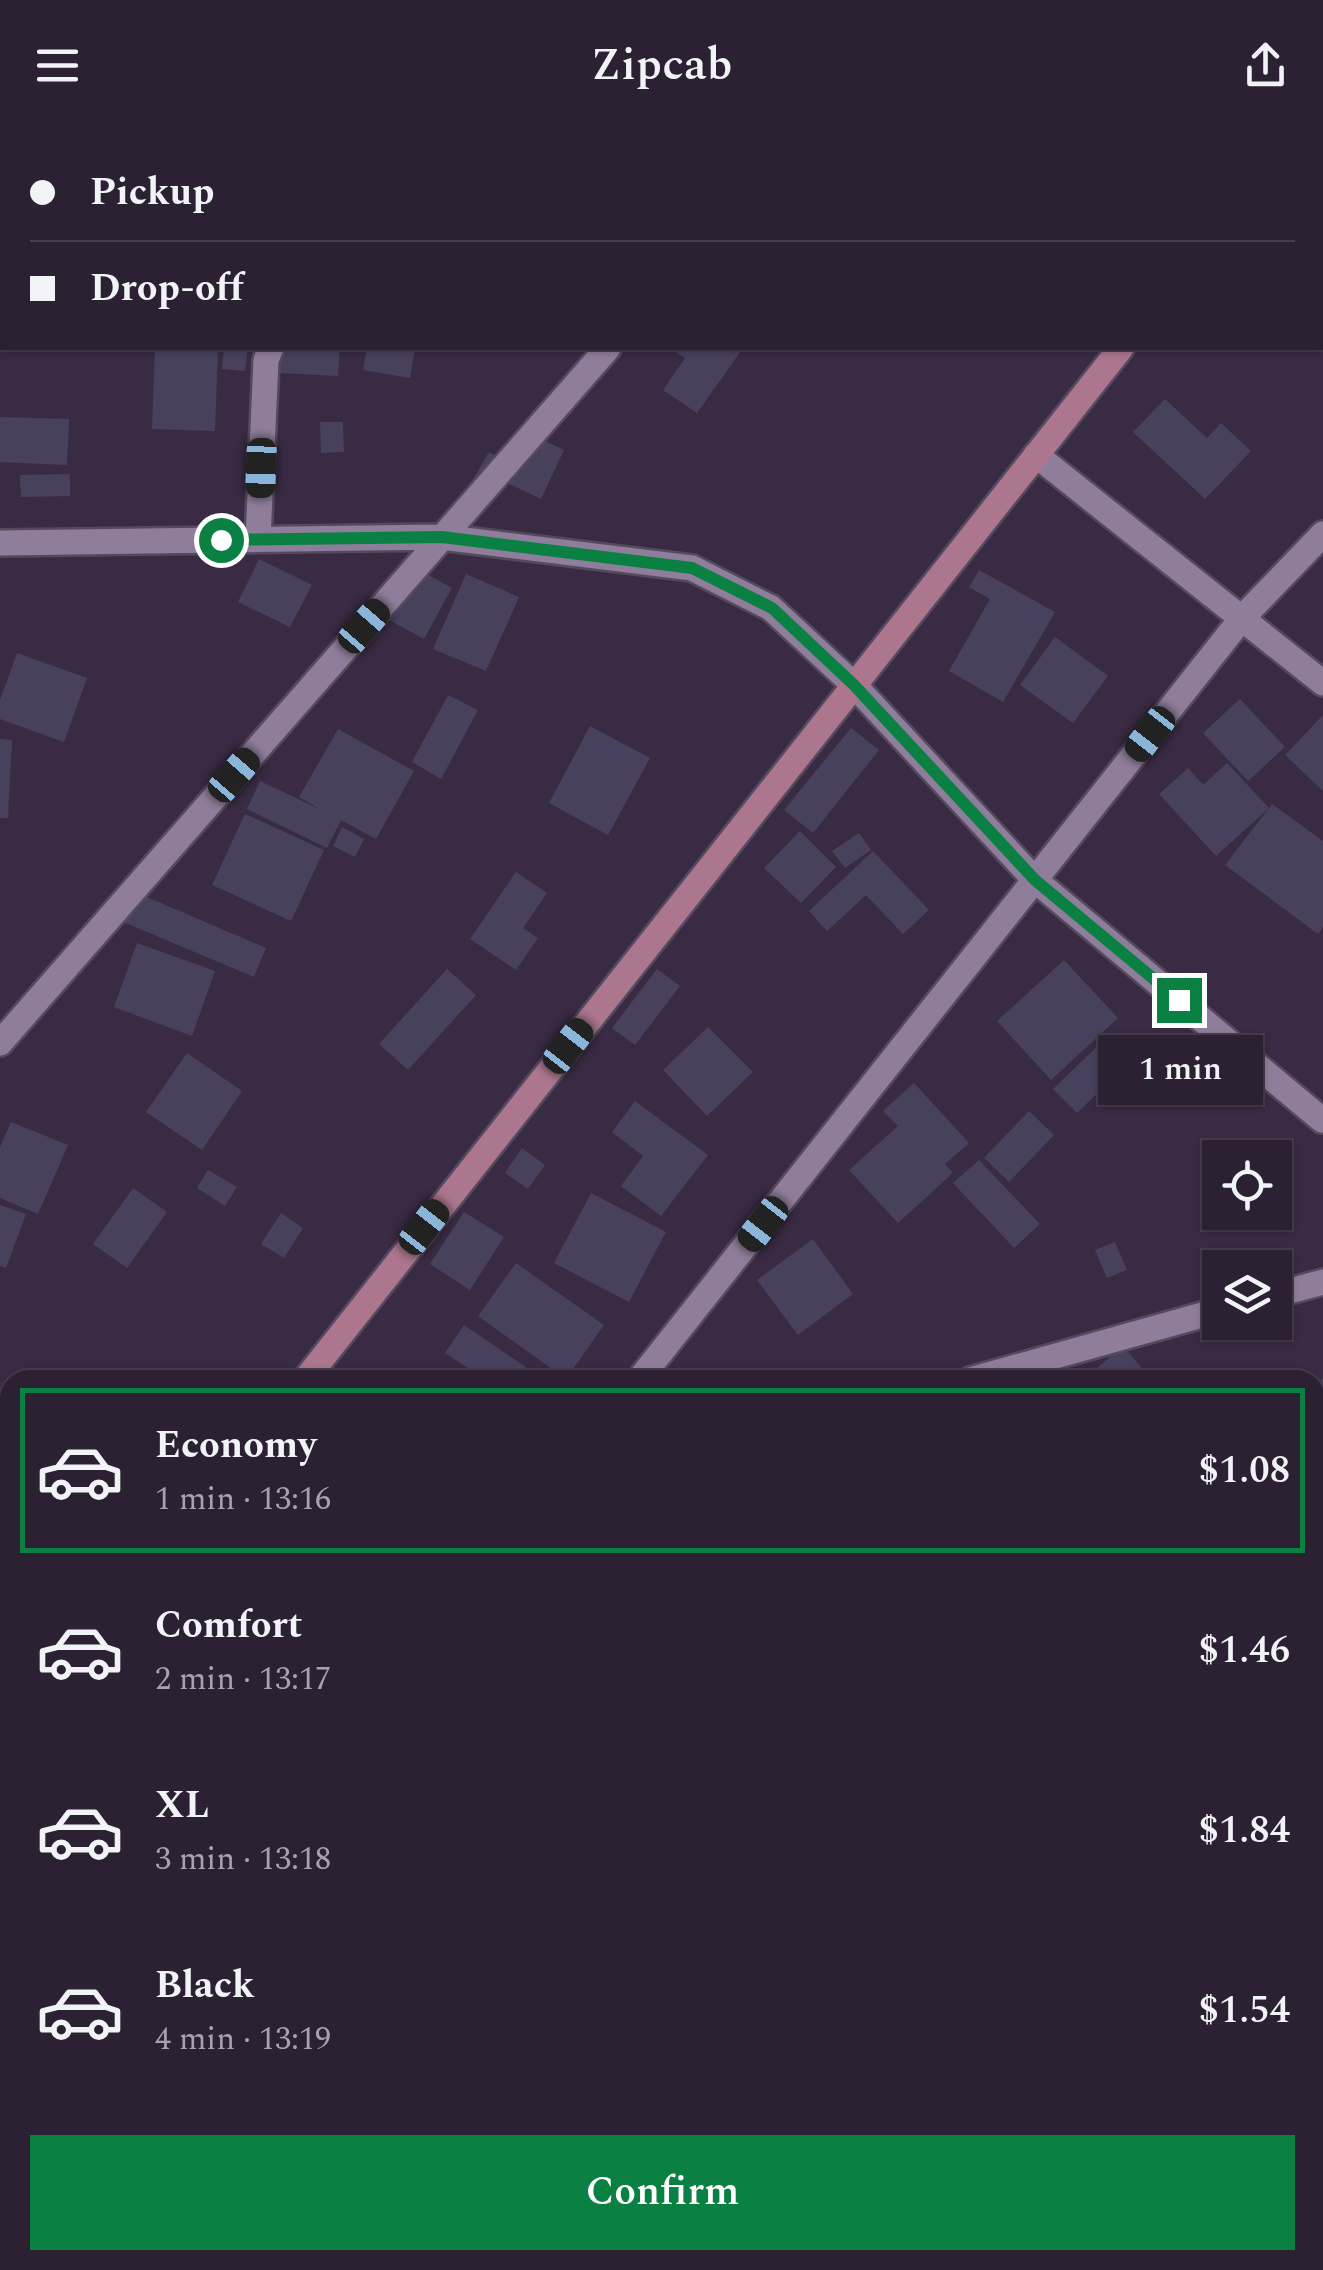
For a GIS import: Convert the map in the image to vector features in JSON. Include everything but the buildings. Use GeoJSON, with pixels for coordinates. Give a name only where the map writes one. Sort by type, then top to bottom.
{"type":"FeatureCollection","features":[{"type":"Feature","properties":{"kind":"main road"},"geometry":{"type":"LineString","coordinates":[[313,1370],[1119,350]]}},
{"type":"Feature","properties":{"kind":"street"},"geometry":{"type":"LineString","coordinates":[[258,540],[266,360],[270,350]]}},
{"type":"Feature","properties":{"kind":"street"},"geometry":{"type":"LineString","coordinates":[[0,1043],[606,350]]}},
{"type":"Feature","properties":{"kind":"street"},"geometry":{"type":"LineString","coordinates":[[1036,455],[1323,682]]}},
{"type":"Feature","properties":{"kind":"street"},"geometry":{"type":"LineString","coordinates":[[648,1370],[1242,618],[1323,534]]}},
{"type":"Feature","properties":{"kind":"street"},"geometry":{"type":"LineString","coordinates":[[0,543],[442,537],[692,568],[772,608],[854,685],[1035,880],[1323,1120]]}},
{"type":"Feature","properties":{"kind":"street"},"geometry":{"type":"LineString","coordinates":[[1292,1290],[1323,1282]]}},
{"type":"Feature","properties":{"kind":"street"},"geometry":{"type":"LineString","coordinates":[[1006,1370],[1202,1315]]}},
{"type":"Feature","properties":{"kind":"route"},"geometry":{"type":"LineString","coordinates":[[221,540],[442,537],[692,568],[772,608],[854,685],[1035,880],[1179,1000]]}}]}
